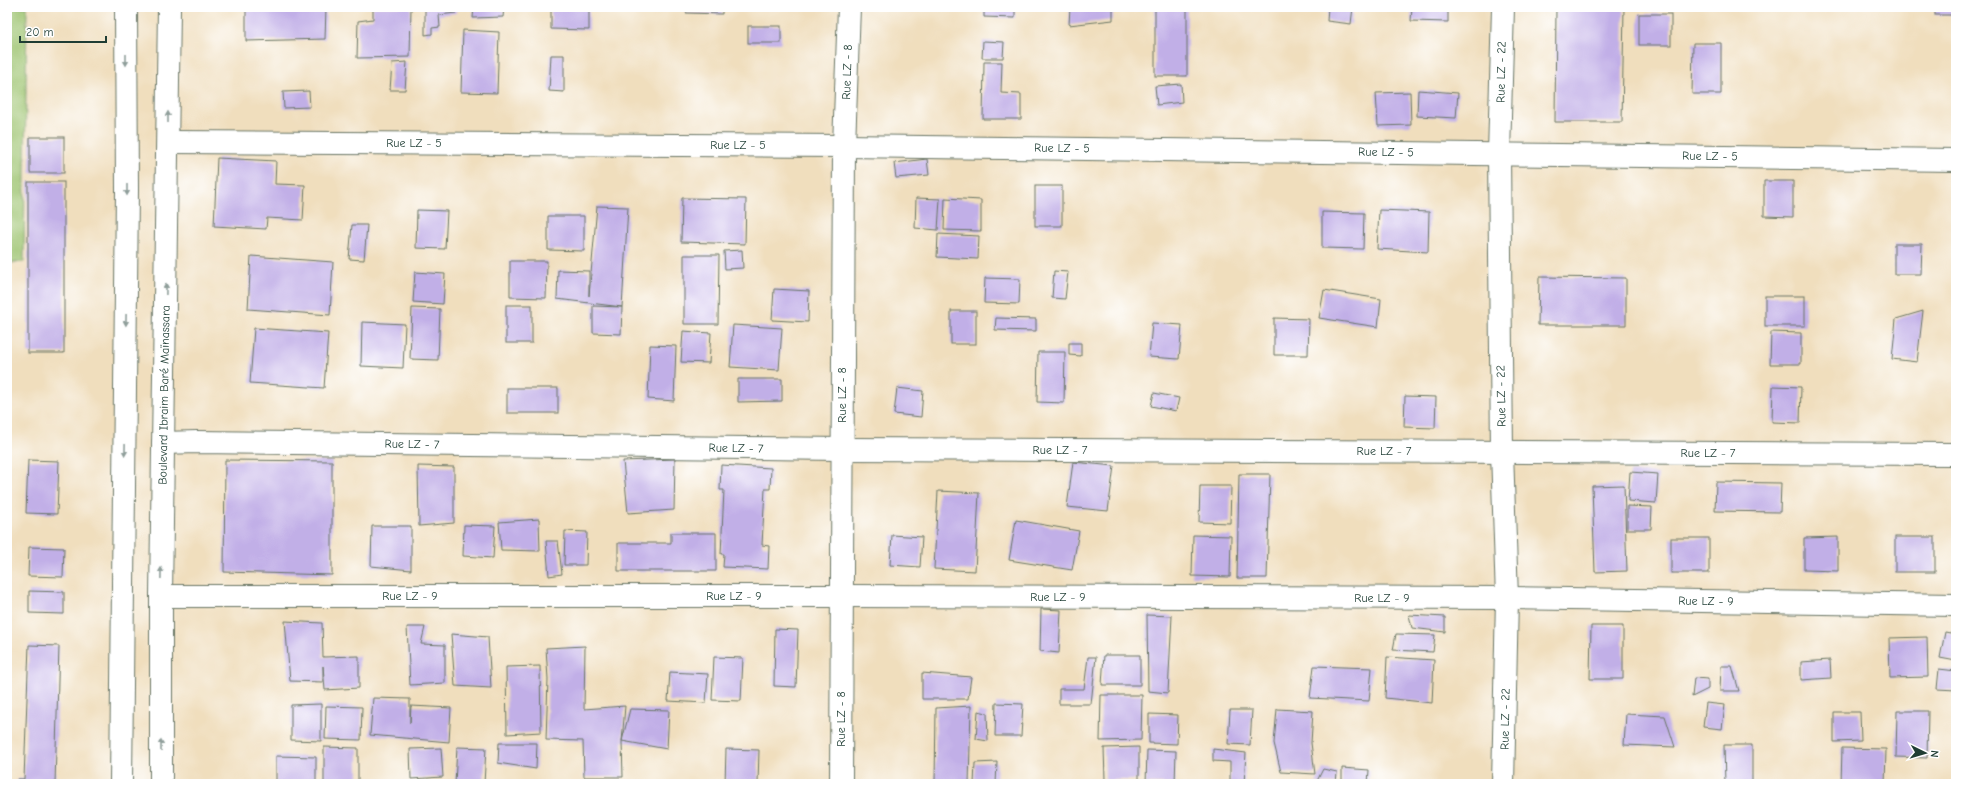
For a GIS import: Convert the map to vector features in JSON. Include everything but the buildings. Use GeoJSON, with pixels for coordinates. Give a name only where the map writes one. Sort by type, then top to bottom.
{"type":"FeatureCollection","features":[{"type":"Feature","properties":{"kind":"street"},"geometry":{"type":"LineString","coordinates":[[121,784],[127,190],[126,7]]}},
{"type":"Feature","properties":{"kind":"street","name":"Boulevard Ibraim Baré Maïnassara"},"geometry":{"type":"LineString","coordinates":[[161,784],[160,596],[169,7]]}},
{"type":"Feature","properties":{"kind":"street","name":"Rue LZ - 8"},"geometry":{"type":"LineString","coordinates":[[841,784],[840,596],[844,146],[849,7]]}},
{"type":"Feature","properties":{"kind":"street","name":"Rue LZ - 22"},"geometry":{"type":"LineString","coordinates":[[1503,7],[1499,154],[1502,452],[1507,598],[1504,784]]}},
{"type":"Feature","properties":{"kind":"street","name":"Rue LZ - 5"},"geometry":{"type":"LineString","coordinates":[[168,142],[844,146],[1956,160]]}},
{"type":"Feature","properties":{"kind":"street","name":"Rue LZ - 7"},"geometry":{"type":"LineString","coordinates":[[163,443],[197,442],[842,449],[1956,454]]}},
{"type":"Feature","properties":{"kind":"street","name":"Rue LZ - 9"},"geometry":{"type":"LineString","coordinates":[[160,596],[1507,598],[1956,605]]}},
{"type":"Feature","properties":{"kind":"green space"},"geometry":{"type":"Polygon","coordinates":[[[7,7],[27,7],[24,262],[7,263],[7,7]]]}}]}
